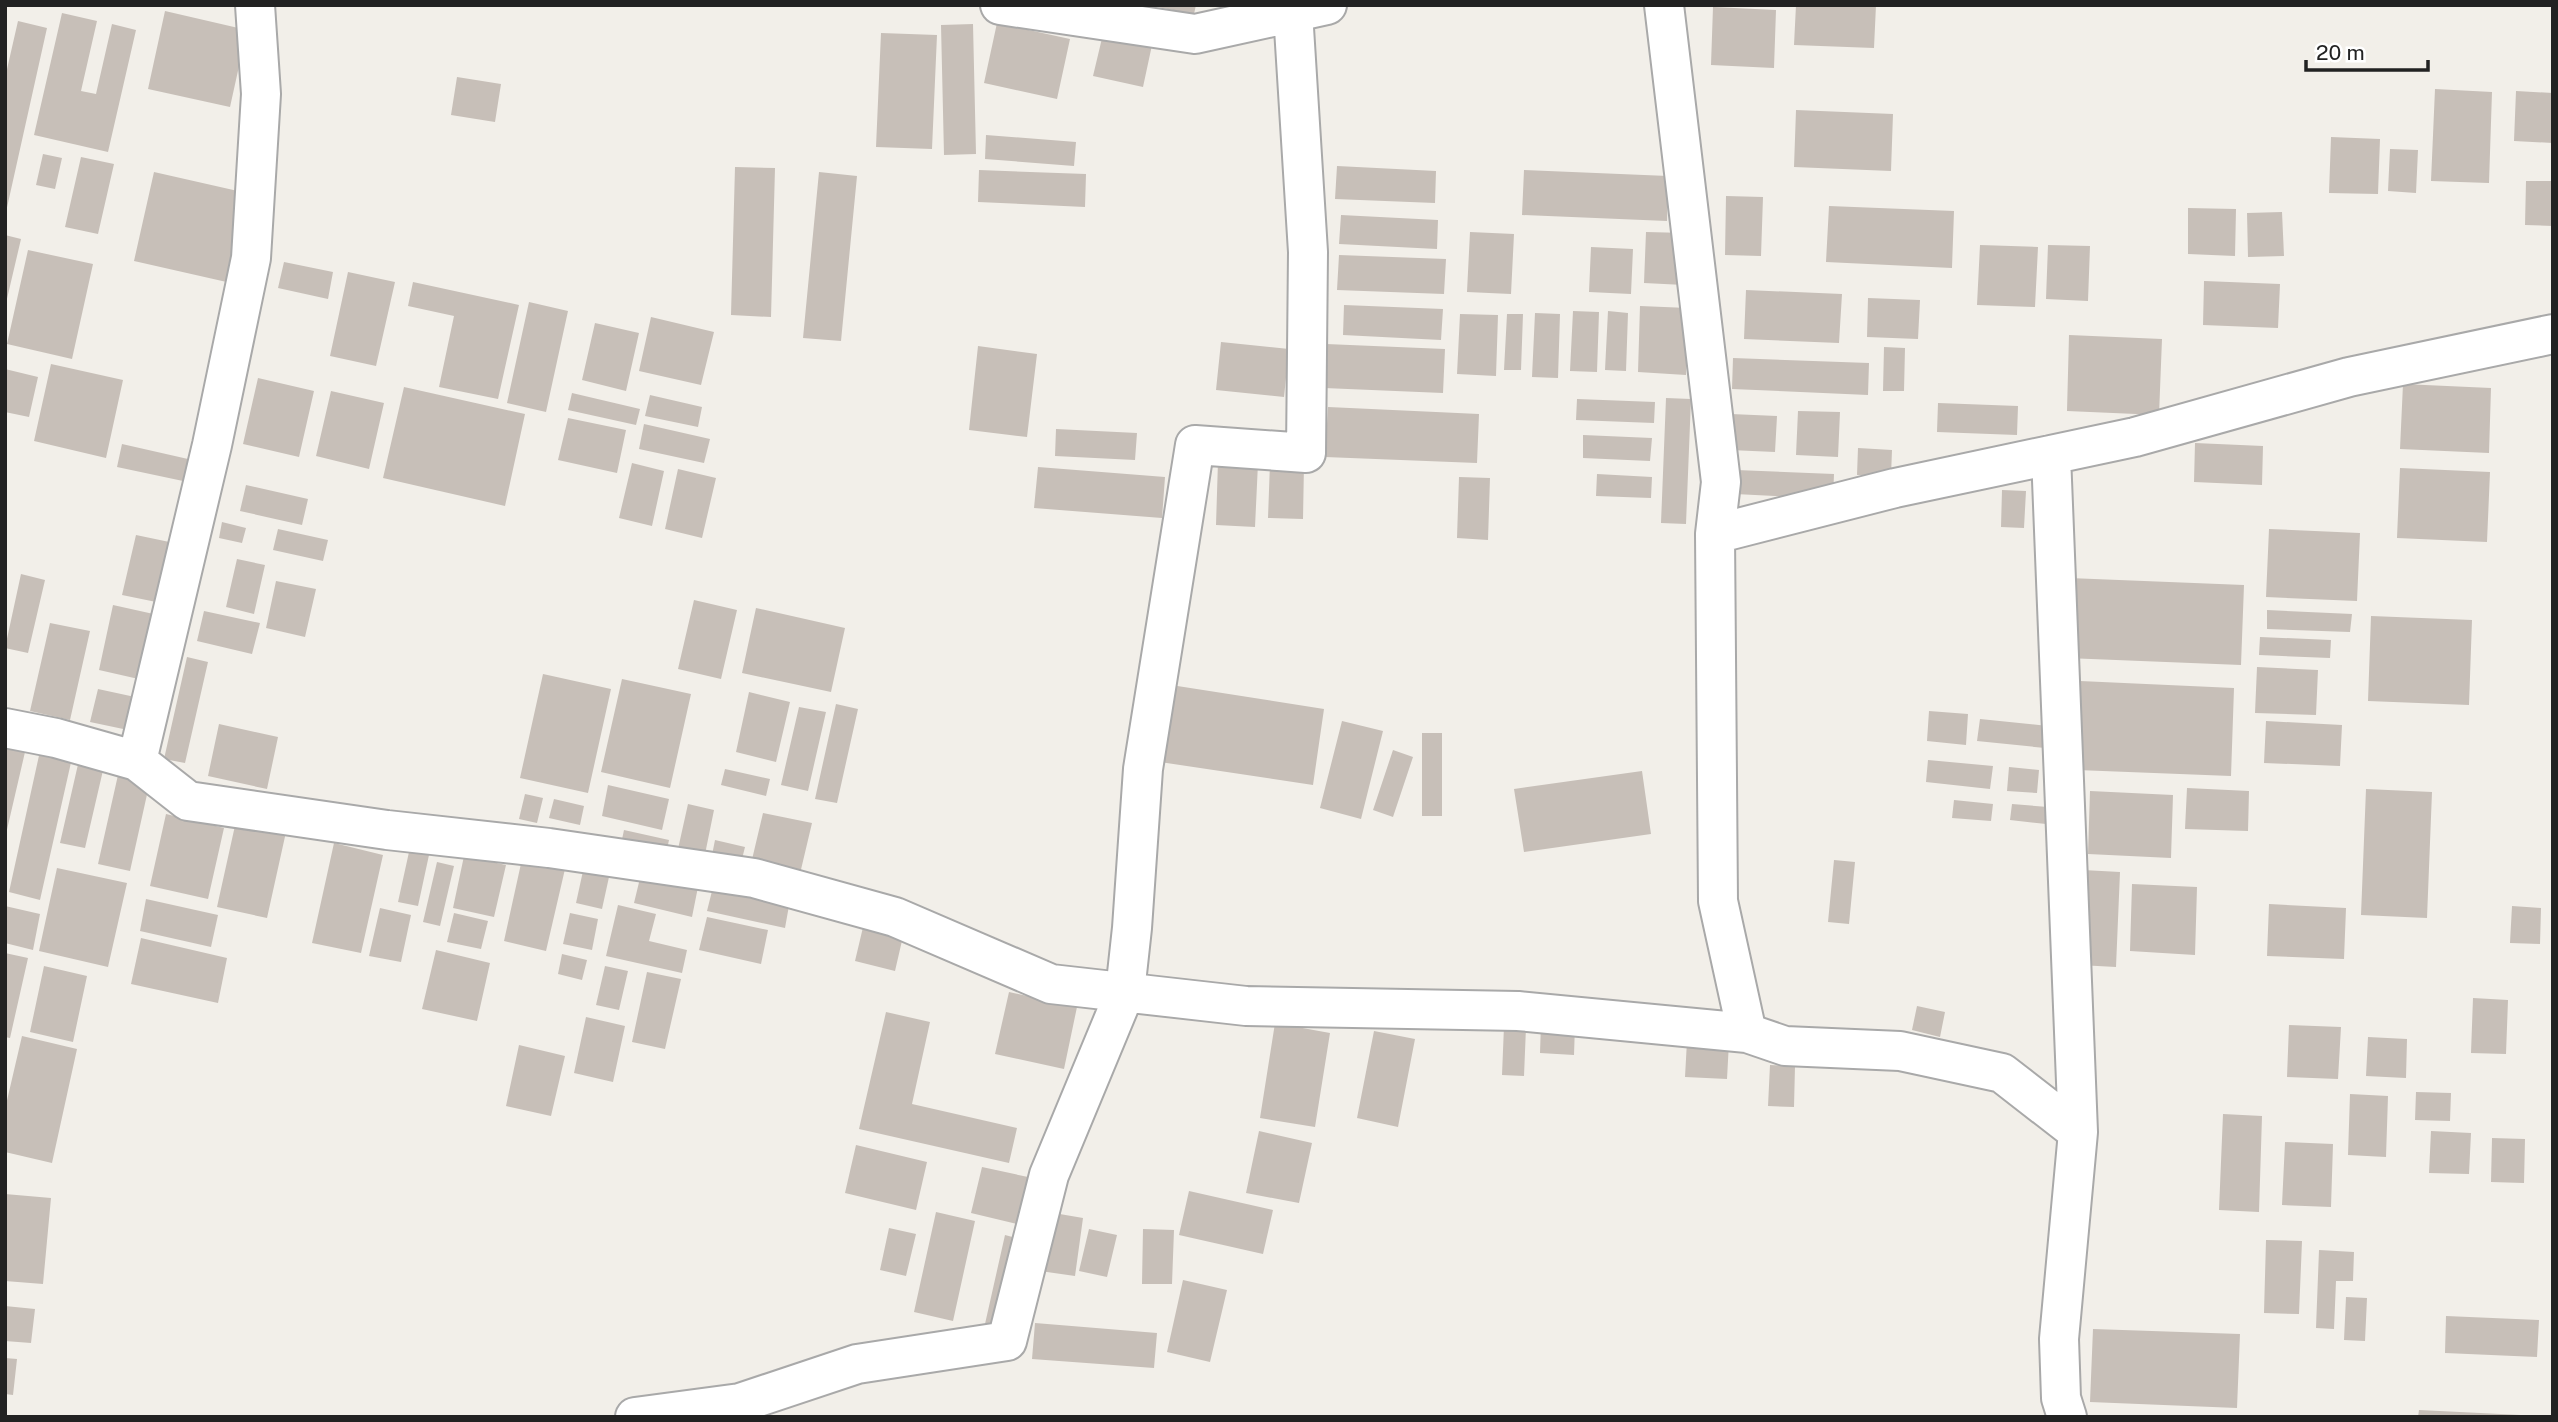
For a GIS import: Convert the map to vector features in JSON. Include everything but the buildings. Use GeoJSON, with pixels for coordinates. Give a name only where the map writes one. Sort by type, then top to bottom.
{"type":"FeatureCollection","features":[{"type":"Feature","properties":{"kind":"street"},"geometry":{"type":"LineString","coordinates":[[137,761],[212,445],[251,258],[261,94],[255,5]]}},
{"type":"Feature","properties":{"kind":"street"},"geometry":{"type":"LineString","coordinates":[[635,1417],[740,1403],[857,1364],[1007,1341],[1049,1175],[1125,992],[1143,769],[1195,445],[1306,453],[1310,9],[1195,34],[1000,5]]}},
{"type":"Feature","properties":{"kind":"street"},"geometry":{"type":"LineString","coordinates":[[1664,5],[1721,482],[1715,534],[1718,901],[1747,1034]]}},
{"type":"Feature","properties":{"kind":"street"},"geometry":{"type":"LineString","coordinates":[[1715,534],[1895,488],[2135,437],[2349,377],[2553,334]]}},
{"type":"Feature","properties":{"kind":"street"},"geometry":{"type":"LineString","coordinates":[[2051,455],[2078,1132],[2059,1339],[2061,1398],[2067,1417]]}},
{"type":"Feature","properties":{"kind":"street"},"geometry":{"type":"LineString","coordinates":[[5,728],[56,738],[137,761],[188,801],[387,830],[550,848],[754,878],[895,917],[1051,984],[1247,1006],[1518,1012],[1747,1034],[1785,1046],[1900,1051],[2002,1073],[2078,1132]]}}]}
